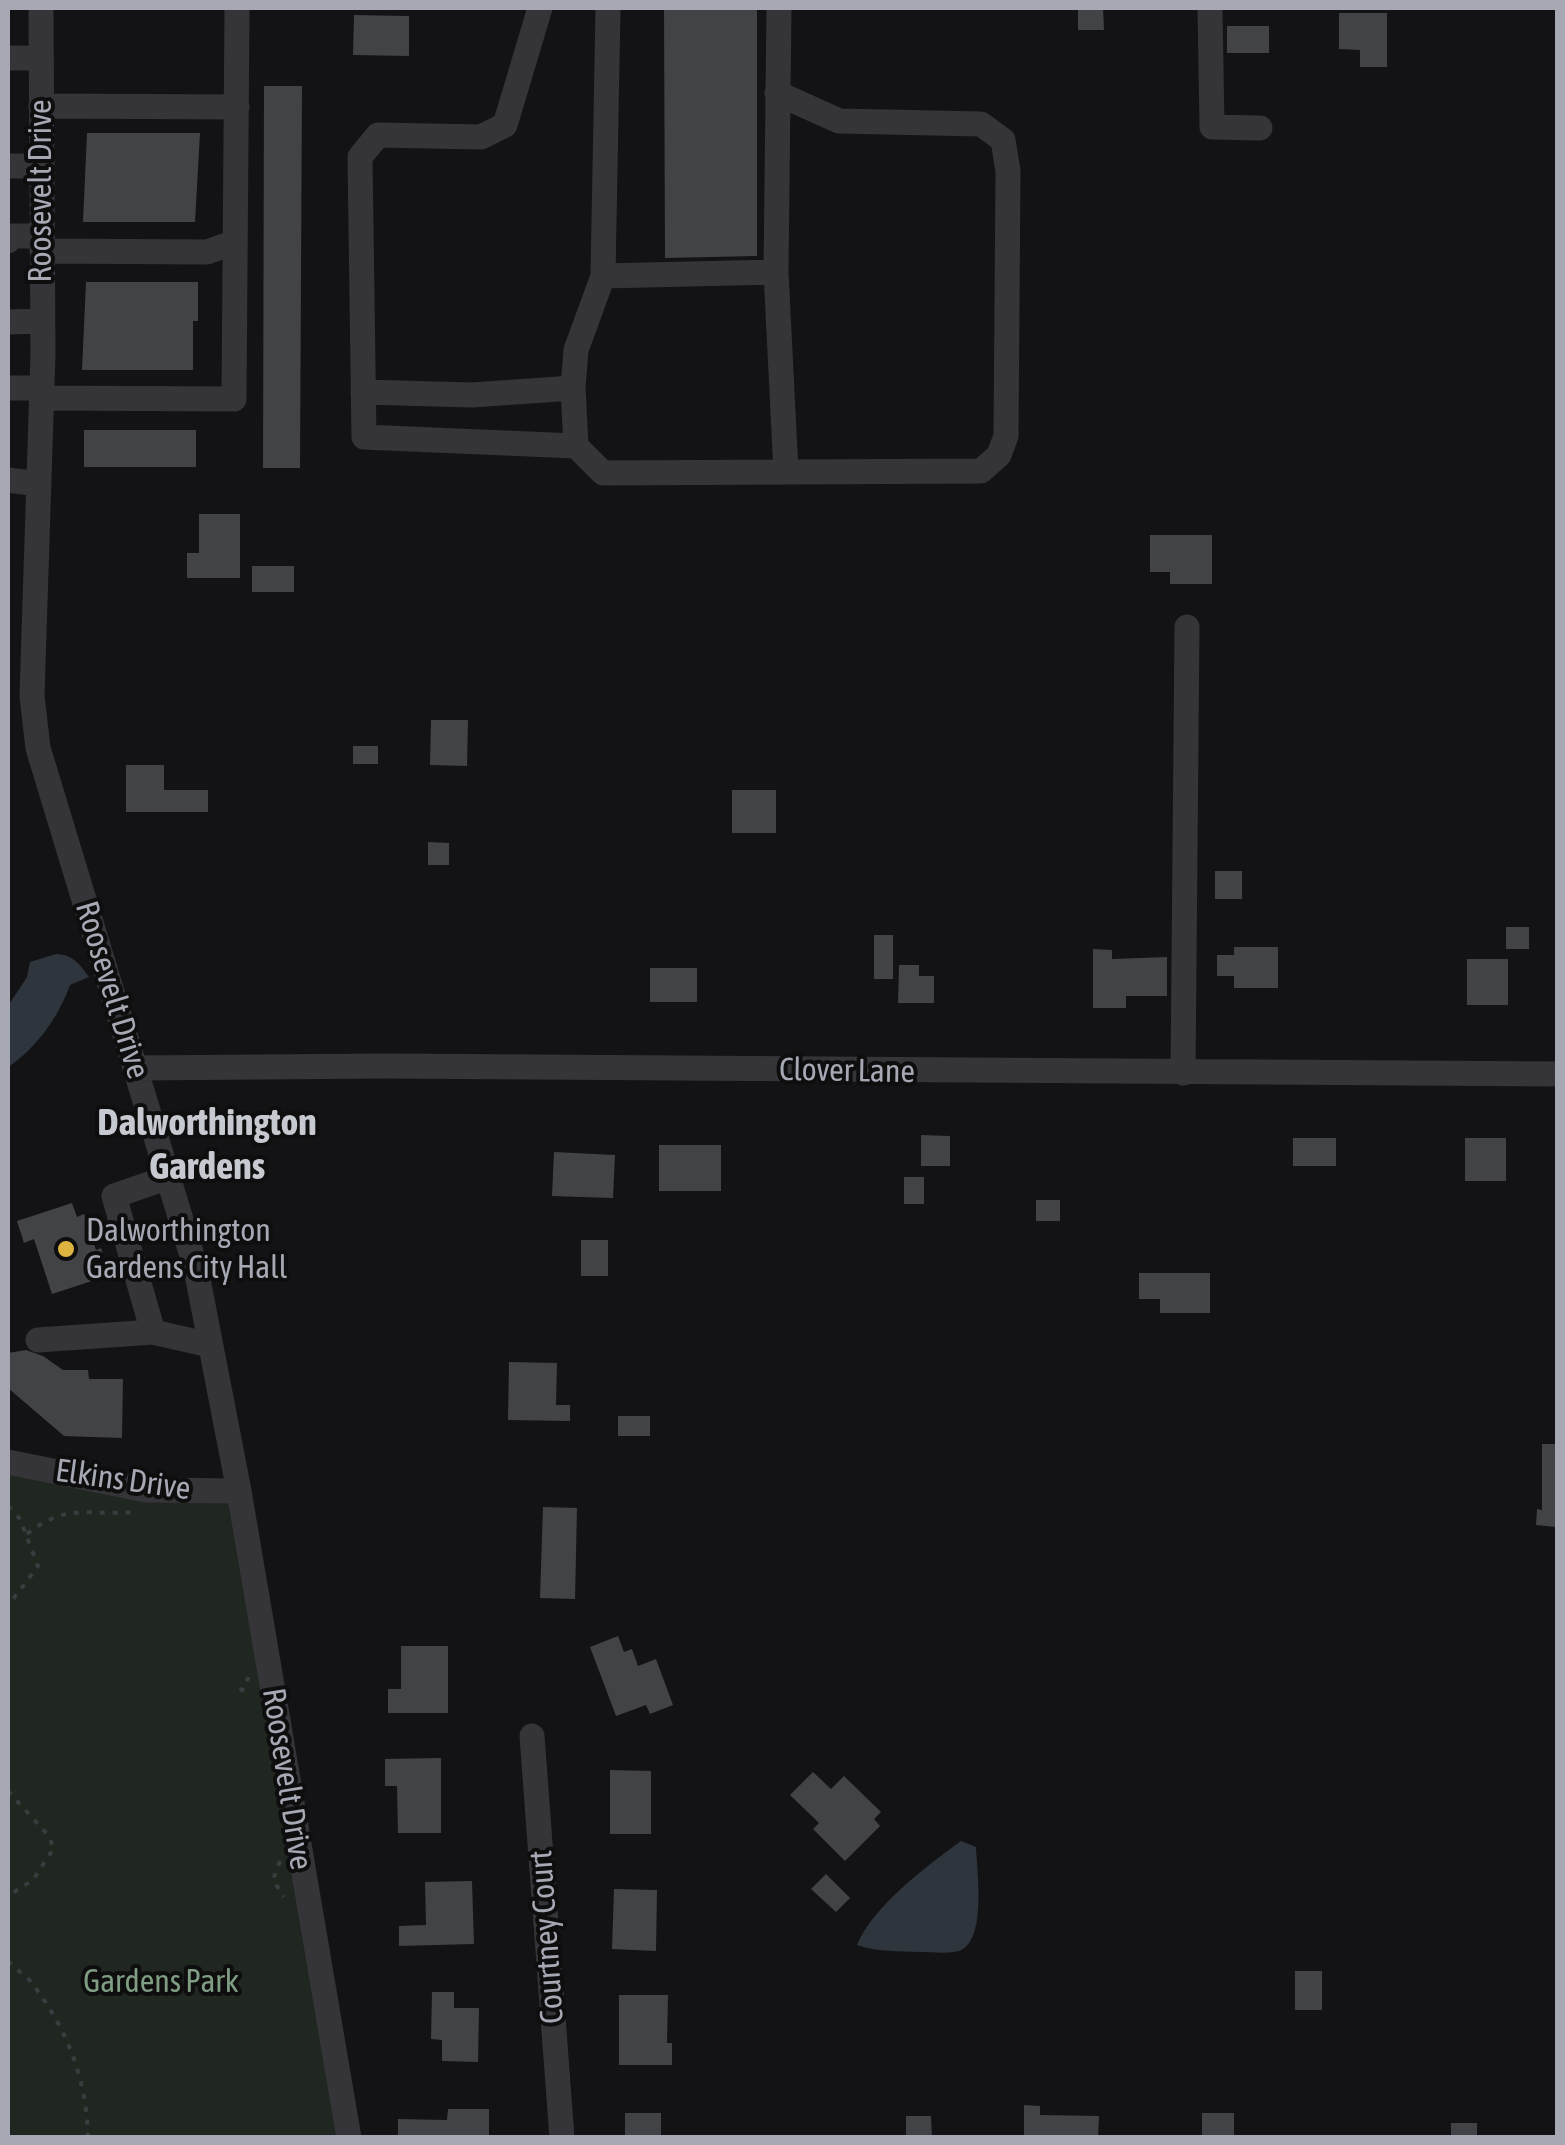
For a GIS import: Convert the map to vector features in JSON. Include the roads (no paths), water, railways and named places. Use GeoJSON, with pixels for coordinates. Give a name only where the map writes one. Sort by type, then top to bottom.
{"type":"FeatureCollection","features":[{"type":"Feature","properties":{"kind":"street","name":"Roosevelt Drive"},"geometry":{"type":"LineString","coordinates":[[42,8],[41,393],[32,696],[38,748],[196,1269],[239,1490],[350,2138]]}},
{"type":"Feature","properties":{"kind":"street"},"geometry":{"type":"LineString","coordinates":[[8,388],[41,393],[234,399],[237,8]]}},
{"type":"Feature","properties":{"kind":"street"},"geometry":{"type":"LineString","coordinates":[[540,8],[504,124],[481,137],[378,135],[360,158],[364,438],[576,446]]}},
{"type":"Feature","properties":{"kind":"street"},"geometry":{"type":"LineString","coordinates":[[608,8],[602,276],[576,350],[572,388],[576,446],[602,473],[981,471],[998,455],[1006,436],[1008,156],[1002,140],[981,124],[839,122],[778,92]]}},
{"type":"Feature","properties":{"kind":"street"},"geometry":{"type":"LineString","coordinates":[[779,8],[776,272],[786,472]]}},
{"type":"Feature","properties":{"kind":"street"},"geometry":{"type":"LineString","coordinates":[[1210,8],[1212,128],[1260,128]]}},
{"type":"Feature","properties":{"kind":"street"},"geometry":{"type":"LineString","coordinates":[[8,58],[40,58]]}},
{"type":"Feature","properties":{"kind":"street"},"geometry":{"type":"LineString","coordinates":[[41,106],[236,108]]}},
{"type":"Feature","properties":{"kind":"street"},"geometry":{"type":"LineString","coordinates":[[8,166],[41,166]]}},
{"type":"Feature","properties":{"kind":"street"},"geometry":{"type":"LineString","coordinates":[[8,240],[12,236],[42,243],[206,252],[236,242]]}},
{"type":"Feature","properties":{"kind":"street"},"geometry":{"type":"LineString","coordinates":[[602,276],[776,272]]}},
{"type":"Feature","properties":{"kind":"street"},"geometry":{"type":"LineString","coordinates":[[8,322],[42,321]]}},
{"type":"Feature","properties":{"kind":"street"},"geometry":{"type":"LineString","coordinates":[[363,392],[472,395],[572,388]]}},
{"type":"Feature","properties":{"kind":"street"},"geometry":{"type":"LineString","coordinates":[[8,480],[39,484]]}},
{"type":"Feature","properties":{"kind":"street"},"geometry":{"type":"LineString","coordinates":[[1183,1074],[1188,627]]}},
{"type":"Feature","properties":{"kind":"street","name":"Clover Lane"},"geometry":{"type":"LineString","coordinates":[[137,1068],[386,1066],[1558,1074]]}},
{"type":"Feature","properties":{"kind":"street"},"geometry":{"type":"LineString","coordinates":[[153,1332],[114,1196],[169,1177]]}},
{"type":"Feature","properties":{"kind":"street"},"geometry":{"type":"LineString","coordinates":[[38,1340],[153,1332],[210,1345]]}},
{"type":"Feature","properties":{"kind":"street","name":"Elkins Drive"},"geometry":{"type":"LineString","coordinates":[[8,1462],[146,1490],[239,1490]]}},
{"type":"Feature","properties":{"kind":"street","name":"Courtney Court"},"geometry":{"type":"LineString","coordinates":[[532,1736],[562,2138]]}},
{"type":"Feature","properties":{"kind":"place","name":"Dalworthington Gardens City Hall"},"geometry":{"type":"Point","coordinates":[66,1249]}},
{"type":"Feature","properties":{"kind":"district","name":"Dalworthington Gardens"},"geometry":{"type":"Point","coordinates":[207,1145]}},
{"type":"Feature","properties":{"kind":"park label","name":"Gardens Park"},"geometry":{"type":"Point","coordinates":[161,1982]}}]}
